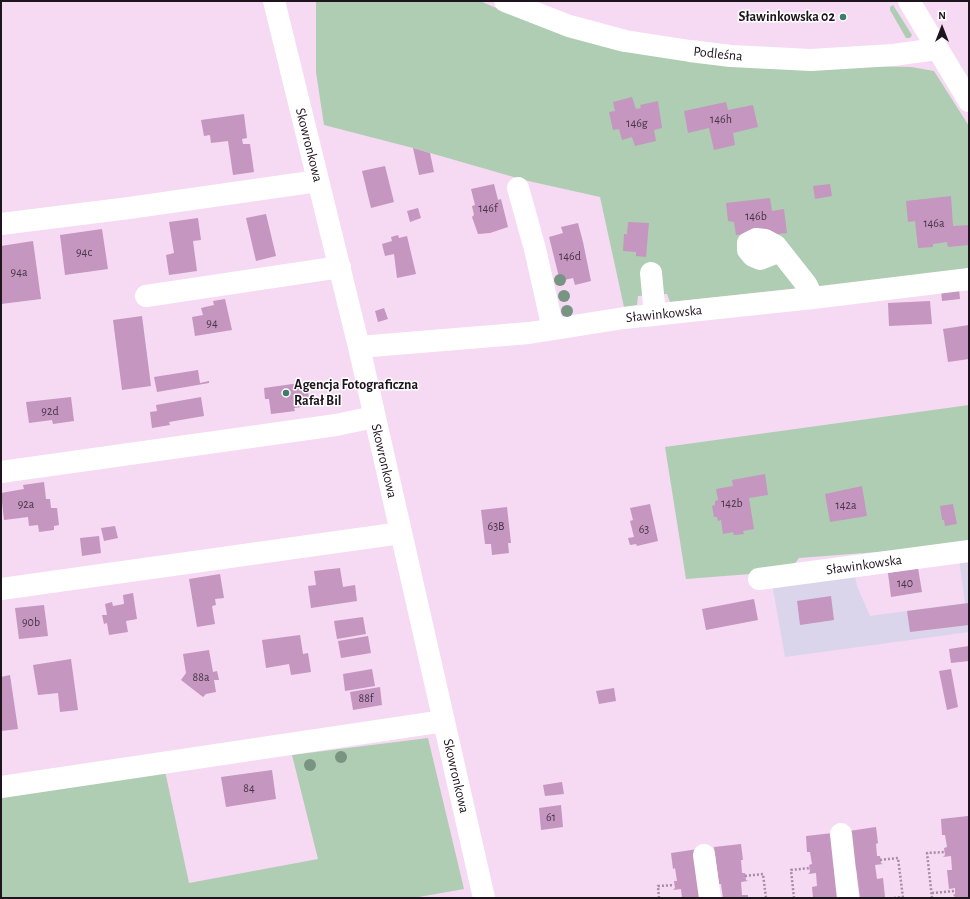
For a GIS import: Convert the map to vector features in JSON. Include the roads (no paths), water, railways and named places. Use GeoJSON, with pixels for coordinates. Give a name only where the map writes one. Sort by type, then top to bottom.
{"type":"FeatureCollection","features":[{"type":"Feature","properties":{"kind":"street","name":"Skowronkowa"},"geometry":{"type":"LineString","coordinates":[[274,1],[359,347],[483,898]]}},
{"type":"Feature","properties":{"kind":"street","name":"Podleśna"},"geometry":{"type":"LineString","coordinates":[[505,1],[569,26],[625,41],[731,56],[811,60],[893,55],[937,49]]}},
{"type":"Feature","properties":{"kind":"street"},"geometry":{"type":"LineString","coordinates":[[909,1],[969,101]]}},
{"type":"Feature","properties":{"kind":"street"},"geometry":{"type":"LineString","coordinates":[[1,224],[129,208],[318,181]]}},
{"type":"Feature","properties":{"kind":"street"},"geometry":{"type":"LineString","coordinates":[[518,188],[535,249],[553,329]]}},
{"type":"Feature","properties":{"kind":"street"},"geometry":{"type":"LineString","coordinates":[[780,251],[806,284],[813,298]]}},
{"type":"Feature","properties":{"kind":"street"},"geometry":{"type":"LineString","coordinates":[[146,296],[340,267]]}},
{"type":"Feature","properties":{"kind":"street"},"geometry":{"type":"LineString","coordinates":[[651,273],[655,315]]}},
{"type":"Feature","properties":{"kind":"street","name":"Sławinkowska"},"geometry":{"type":"LineString","coordinates":[[359,347],[529,333],[655,315],[969,279]]}},
{"type":"Feature","properties":{"kind":"street"},"geometry":{"type":"LineString","coordinates":[[1,472],[336,425],[374,417]]}},
{"type":"Feature","properties":{"kind":"street"},"geometry":{"type":"LineString","coordinates":[[1,589],[401,533]]}},
{"type":"Feature","properties":{"kind":"street","name":"Sławinkowska"},"geometry":{"type":"LineString","coordinates":[[759,579],[969,551]]}},
{"type":"Feature","properties":{"kind":"street"},"geometry":{"type":"LineString","coordinates":[[1,788],[444,721]]}},
{"type":"Feature","properties":{"kind":"street"},"geometry":{"type":"LineString","coordinates":[[841,834],[848,898]]}},
{"type":"Feature","properties":{"kind":"street"},"geometry":{"type":"LineString","coordinates":[[704,855],[710,898]]}},
{"type":"Feature","properties":{"kind":"place","name":"Sławinkowska 02"},"geometry":{"type":"Point","coordinates":[843,17]}},
{"type":"Feature","properties":{"kind":"place","name":"Agencja Fotograficzna Rafał Bil"},"geometry":{"type":"Point","coordinates":[286,393]}}]}
